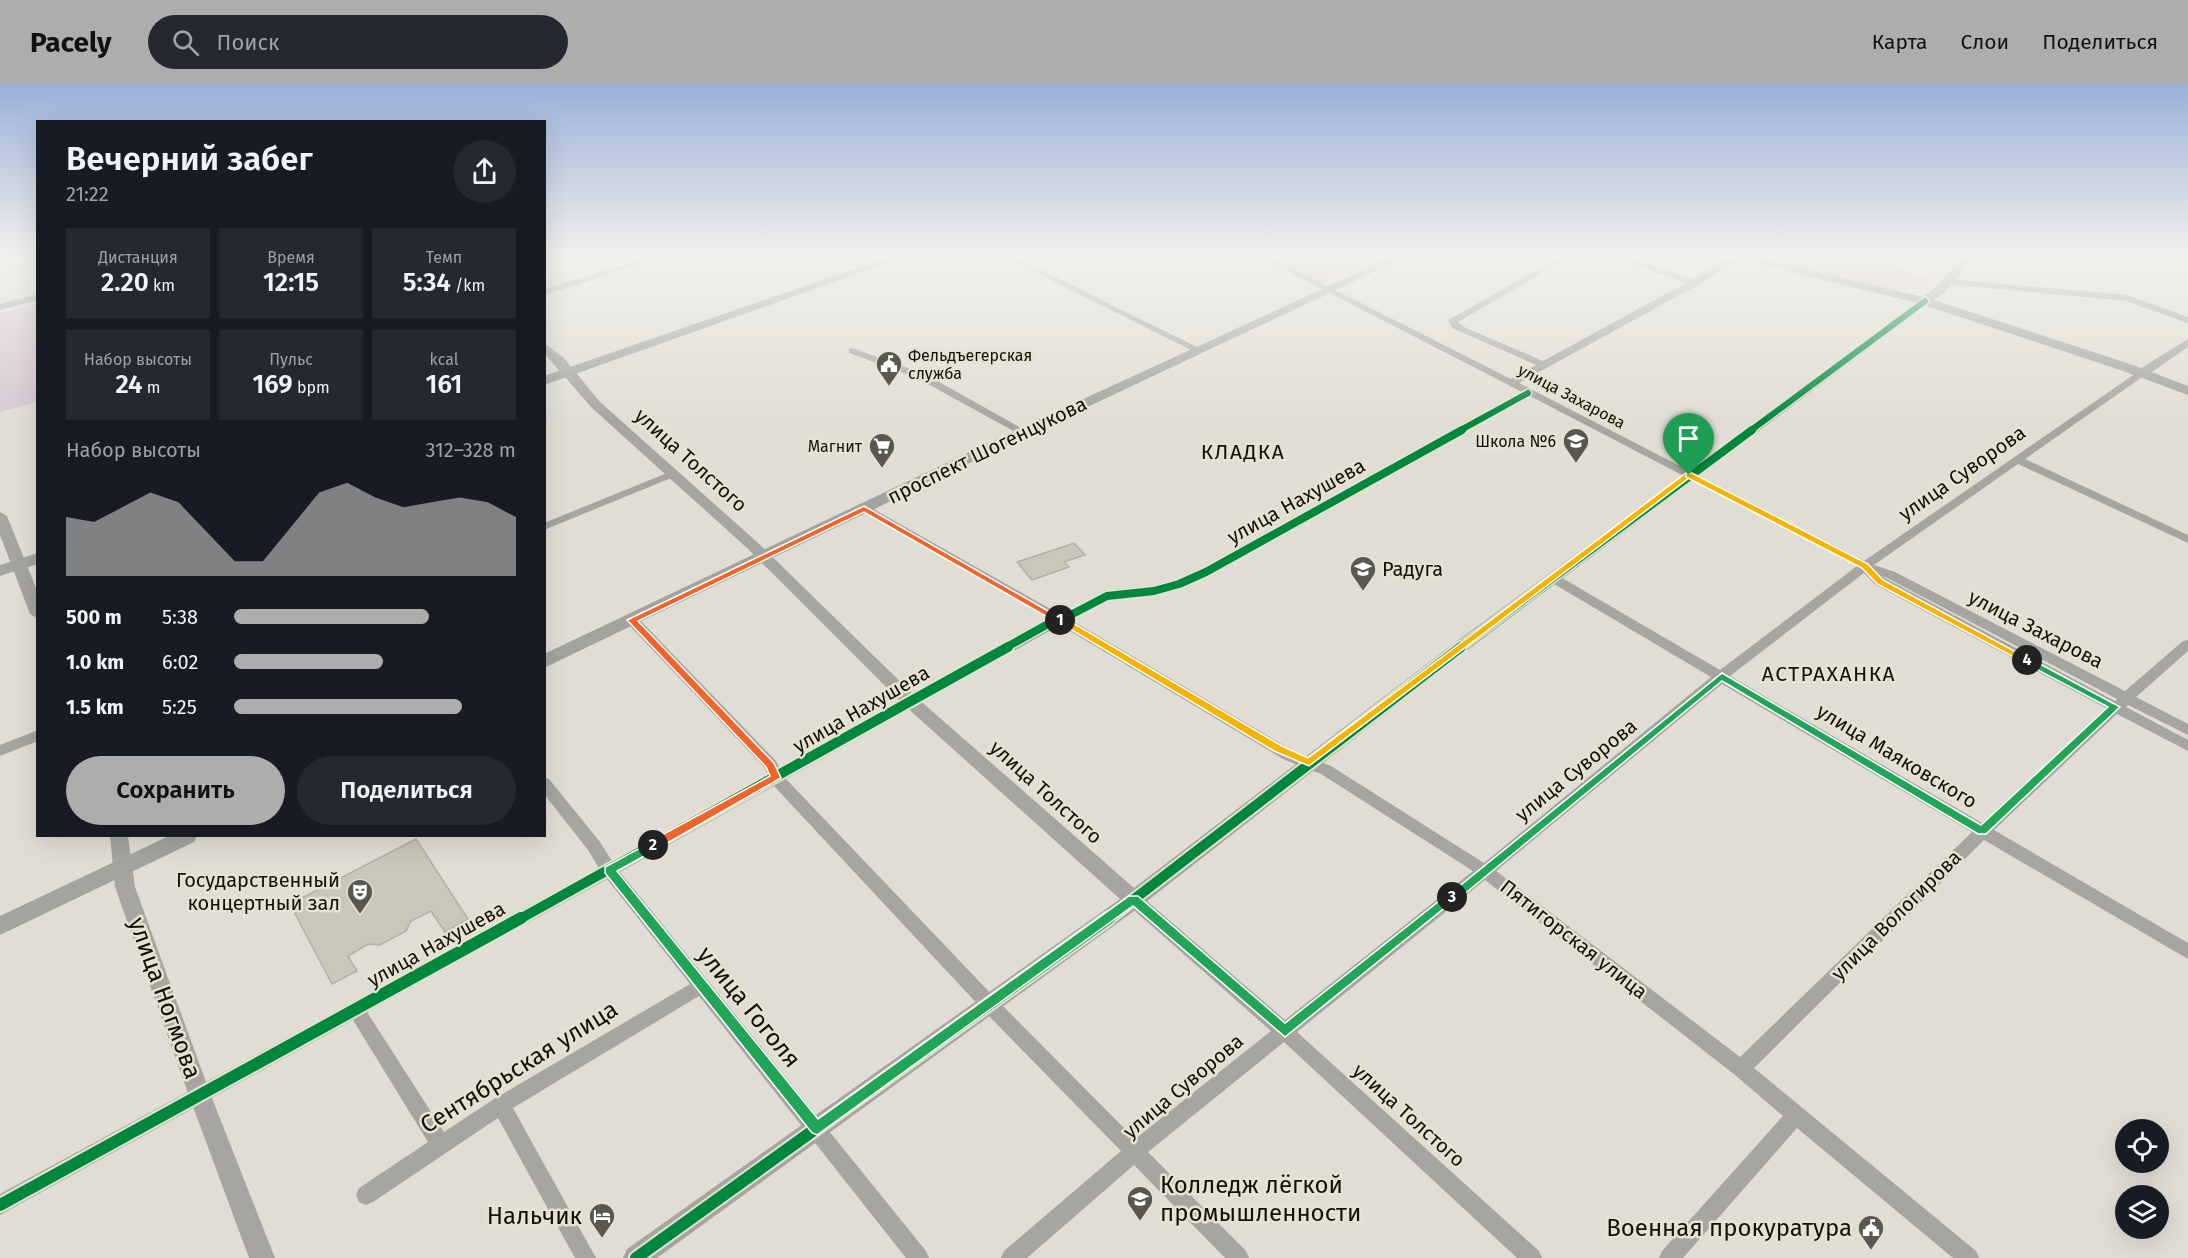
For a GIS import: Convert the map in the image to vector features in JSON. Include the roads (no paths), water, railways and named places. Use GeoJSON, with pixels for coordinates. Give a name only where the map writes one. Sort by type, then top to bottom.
{"type":"FeatureCollection","features":[{"type":"Feature","properties":{"kind":"main road"},"geometry":{"type":"LineString","coordinates":[[546,380],[741,312]]}},
{"type":"Feature","properties":{"kind":"main road","name":"проспект Шогенцукова"},"geometry":{"type":"LineString","coordinates":[[546,661],[1023,432],[1281,312]]}},
{"type":"Feature","properties":{"kind":"main road"},"geometry":{"type":"LineString","coordinates":[[1958,312],[2142,373],[2188,391]]}},
{"type":"Feature","properties":{"kind":"main road"},"geometry":{"type":"LineString","coordinates":[[0,571],[36,559]]}},
{"type":"Feature","properties":{"kind":"main road"},"geometry":{"type":"LineString","coordinates":[[0,926],[185,837]]}},
{"type":"Feature","properties":{"kind":"street"},"geometry":{"type":"LineString","coordinates":[[1120,312],[1198,350]]}},
{"type":"Feature","properties":{"kind":"street","name":"улица Захарова"},"geometry":{"type":"LineString","coordinates":[[1374,312],[1865,566],[1880,582],[2121,702],[2188,730]]}},
{"type":"Feature","properties":{"kind":"street"},"geometry":{"type":"LineString","coordinates":[[1469,312],[1453,321],[1455,326],[1545,366]]}},
{"type":"Feature","properties":{"kind":"street"},"geometry":{"type":"LineString","coordinates":[[1511,383],[1643,312]]}},
{"type":"Feature","properties":{"kind":"street"},"geometry":{"type":"LineString","coordinates":[[636,1258],[1134,900],[1309,762],[1689,475],[1910,312]]}},
{"type":"Feature","properties":{"kind":"street"},"geometry":{"type":"LineString","coordinates":[[2165,312],[2188,320]]}},
{"type":"Feature","properties":{"kind":"street","name":"улица Суворова"},"geometry":{"type":"LineString","coordinates":[[1011,1258],[1136,1152],[1722,677],[1865,566],[2016,459],[2188,342]]}},
{"type":"Feature","properties":{"kind":"street","name":"улица Толстого"},"geometry":{"type":"LineString","coordinates":[[546,348],[560,358],[568,372],[596,405],[763,556],[909,701],[1285,1031],[1532,1258]]}},
{"type":"Feature","properties":{"kind":"street"},"geometry":{"type":"LineString","coordinates":[[852,351],[921,376],[1023,432]]}},
{"type":"Feature","properties":{"kind":"street","name":"улица Нахушева"},"geometry":{"type":"LineString","coordinates":[[0,1205],[199,1093],[776,778],[1048,624],[1061,620],[1107,596],[1154,591],[1179,584],[1206,572],[1528,393]]}},
{"type":"Feature","properties":{"kind":"street"},"geometry":{"type":"LineString","coordinates":[[2016,459],[2188,539]]}},
{"type":"Feature","properties":{"kind":"street"},"geometry":{"type":"LineString","coordinates":[[546,525],[672,474]]}},
{"type":"Feature","properties":{"kind":"street","name":"Пятигорская улица"},"geometry":{"type":"LineString","coordinates":[[864,508],[1061,620],[1278,748],[1326,770],[1485,871],[1741,1069],[1969,1258]]}},
{"type":"Feature","properties":{"kind":"street"},"geometry":{"type":"LineString","coordinates":[[0,516],[36,609]]}},
{"type":"Feature","properties":{"kind":"street","name":"улица Маяковского"},"geometry":{"type":"LineString","coordinates":[[1553,578],[2188,952]]}},
{"type":"Feature","properties":{"kind":"street"},"geometry":{"type":"LineString","coordinates":[[632,620],[771,765],[776,778],[990,1005],[1239,1258]]}},
{"type":"Feature","properties":{"kind":"street","name":"улица Вологирова"},"geometry":{"type":"LineString","coordinates":[[1741,1069],[1982,831],[2121,702],[2188,644]]}},
{"type":"Feature","properties":{"kind":"street","name":"улица Захарова"},"geometry":{"type":"LineString","coordinates":[[2121,702],[2188,746]]}},
{"type":"Feature","properties":{"kind":"street"},"geometry":{"type":"LineString","coordinates":[[0,751],[36,736]]}},
{"type":"Feature","properties":{"kind":"street","name":"улица Гоголя"},"geometry":{"type":"LineString","coordinates":[[546,786],[594,846],[609,870],[919,1258]]}},
{"type":"Feature","properties":{"kind":"street","name":"улица Ногмова"},"geometry":{"type":"LineString","coordinates":[[119,837],[126,887],[199,1093],[262,1258]]}},
{"type":"Feature","properties":{"kind":"street","name":"Сентябрьская улица"},"geometry":{"type":"LineString","coordinates":[[366,1195],[501,1105],[701,986]]}},
{"type":"Feature","properties":{"kind":"street"},"geometry":{"type":"LineString","coordinates":[[356,1009],[440,1144]]}},
{"type":"Feature","properties":{"kind":"street"},"geometry":{"type":"LineString","coordinates":[[501,1105],[586,1258]]}},
{"type":"Feature","properties":{"kind":"street"},"geometry":{"type":"LineString","coordinates":[[1669,1258],[1796,1115]]}},
{"type":"Feature","properties":{"kind":"place","name":"Фельдъегерская служба"},"geometry":{"type":"Point","coordinates":[889,387]}},
{"type":"Feature","properties":{"kind":"place","name":"Школа №6"},"geometry":{"type":"Point","coordinates":[1576,464]}},
{"type":"Feature","properties":{"kind":"place","name":"Магнит"},"geometry":{"type":"Point","coordinates":[882,469]}},
{"type":"Feature","properties":{"kind":"place","name":"Радуга"},"geometry":{"type":"Point","coordinates":[1363,592]}},
{"type":"Feature","properties":{"kind":"place","name":"Государственный концертный зал"},"geometry":{"type":"Point","coordinates":[360,915]}},
{"type":"Feature","properties":{"kind":"place","name":"Колледж лёгкой промышленности"},"geometry":{"type":"Point","coordinates":[1140,1222]}},
{"type":"Feature","properties":{"kind":"place","name":"Нальчик"},"geometry":{"type":"Point","coordinates":[602,1239]}},
{"type":"Feature","properties":{"kind":"place","name":"Военная прокуратура"},"geometry":{"type":"Point","coordinates":[1871,1251]}},
{"type":"Feature","properties":{"kind":"district","name":"КЛАДКА"},"geometry":{"type":"Point","coordinates":[1243,452]}},
{"type":"Feature","properties":{"kind":"district","name":"АСТРАХАНКА"},"geometry":{"type":"Point","coordinates":[1829,674]}}]}
